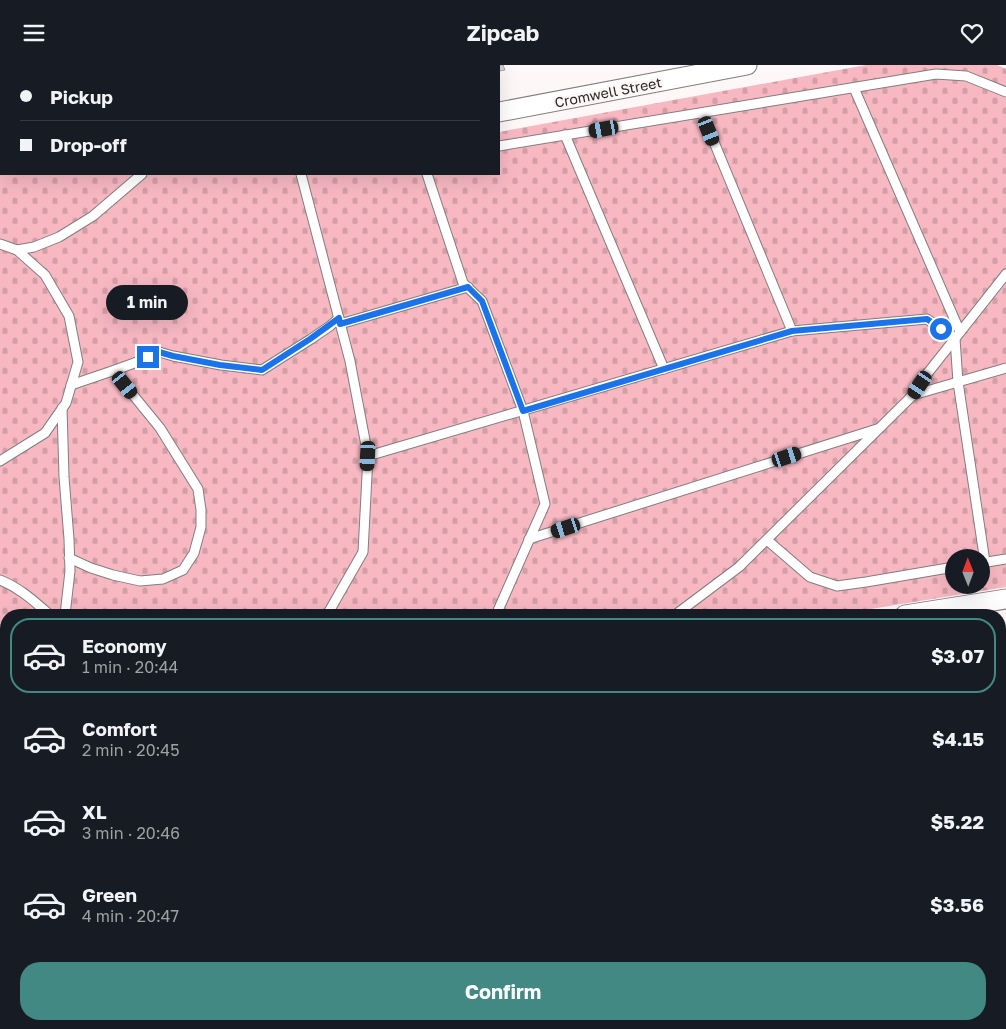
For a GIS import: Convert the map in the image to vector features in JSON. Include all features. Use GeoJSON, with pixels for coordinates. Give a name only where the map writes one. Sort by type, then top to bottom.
{"type":"FeatureCollection","features":[{"type":"Feature","properties":{"kind":"street","name":"Cromwell Street"},"geometry":{"type":"LineString","coordinates":[[500,112],[747,65]]}},
{"type":"Feature","properties":{"kind":"street"},"geometry":{"type":"LineString","coordinates":[[943,609],[1006,599]]}},
{"type":"Feature","properties":{"kind":"lane"},"geometry":{"type":"LineString","coordinates":[[500,146],[936,74],[966,75],[1006,92]]}},
{"type":"Feature","properties":{"kind":"lane"},"geometry":{"type":"LineString","coordinates":[[854,88],[957,335],[958,382],[981,549]]}},
{"type":"Feature","properties":{"kind":"lane"},"geometry":{"type":"LineString","coordinates":[[702,113],[792,331]]}},
{"type":"Feature","properties":{"kind":"lane"},"geometry":{"type":"LineString","coordinates":[[565,135],[664,369]]}},
{"type":"Feature","properties":{"kind":"lane"},"geometry":{"type":"LineString","coordinates":[[17,250],[34,247],[59,237],[93,216],[141,175]]}},
{"type":"Feature","properties":{"kind":"lane"},"geometry":{"type":"LineString","coordinates":[[301,175],[350,361],[368,456],[363,552],[330,609]]}},
{"type":"Feature","properties":{"kind":"lane"},"geometry":{"type":"LineString","coordinates":[[427,175],[463,283],[482,301],[523,411],[544,504],[499,609]]}},
{"type":"Feature","properties":{"kind":"lane"},"geometry":{"type":"LineString","coordinates":[[0,244],[17,250],[45,275],[69,315],[78,362],[66,403],[45,433],[0,461]]}},
{"type":"Feature","properties":{"kind":"lane"},"geometry":{"type":"LineString","coordinates":[[683,609],[739,567],[913,395],[957,335],[1006,274]]}},
{"type":"Feature","properties":{"kind":"lane"},"geometry":{"type":"LineString","coordinates":[[71,385],[137,362],[159,352],[220,365],[262,370],[340,321],[468,287]]}},
{"type":"Feature","properties":{"kind":"lane"},"geometry":{"type":"LineString","coordinates":[[368,456],[792,331],[927,319],[957,335]]}},
{"type":"Feature","properties":{"kind":"lane"},"geometry":{"type":"LineString","coordinates":[[913,395],[1006,368]]}},
{"type":"Feature","properties":{"kind":"lane"},"geometry":{"type":"LineString","coordinates":[[70,558],[91,568],[113,575],[140,581],[163,579],[182,570],[194,553],[201,527],[198,489],[160,428],[115,370]]}},
{"type":"Feature","properties":{"kind":"lane"},"geometry":{"type":"LineString","coordinates":[[62,408],[70,558],[67,609]]}},
{"type":"Feature","properties":{"kind":"lane"},"geometry":{"type":"LineString","coordinates":[[529,539],[879,428]]}},
{"type":"Feature","properties":{"kind":"lane"},"geometry":{"type":"LineString","coordinates":[[767,540],[810,577],[837,586],[945,569]]}},
{"type":"Feature","properties":{"kind":"lane"},"geometry":{"type":"LineString","coordinates":[[990,561],[1006,559]]}},
{"type":"Feature","properties":{"kind":"lane"},"geometry":{"type":"LineString","coordinates":[[0,580],[31,597],[44,609]]}},
{"type":"Feature","properties":{"kind":"green space"},"geometry":{"type":"Polygon","coordinates":[[[866,65],[997,65],[1006,69],[1006,587],[990,590],[990,549],[945,549],[945,594],[963,594],[871,609],[0,609],[0,175],[500,175],[500,132],[866,65]]]}},
{"type":"Feature","properties":{"kind":"building"},"geometry":{"type":"Polygon","coordinates":[[[500,65],[503,65],[505,70],[500,71],[500,65]]]}},
{"type":"Feature","properties":{"kind":"route"},"geometry":{"type":"LineString","coordinates":[[148,357],[159,352],[220,365],[262,370],[330,326],[339,318],[340,324],[468,287],[482,301],[523,411],[792,331],[927,319],[941,329]]}}]}
